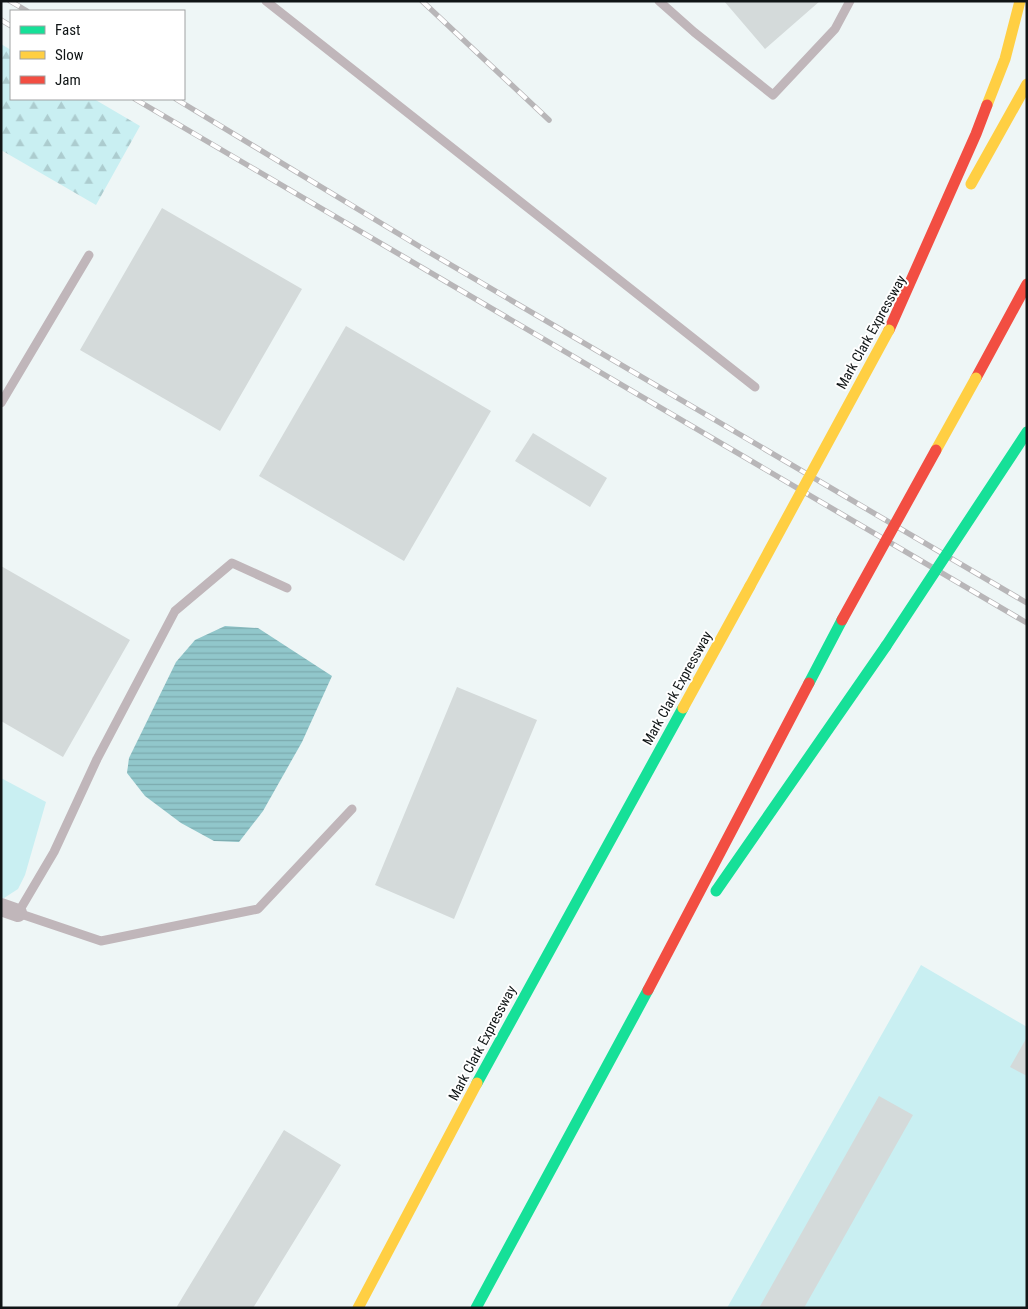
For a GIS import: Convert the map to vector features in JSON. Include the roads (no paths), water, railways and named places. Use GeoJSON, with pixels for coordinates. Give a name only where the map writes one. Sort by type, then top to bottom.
{"type":"FeatureCollection","features":[{"type":"Feature","properties":{"kind":"highway"},"geometry":{"type":"LineString","coordinates":[[889,330],[976,134],[1005,59],[1020,1]]}},
{"type":"Feature","properties":{"kind":"highway"},"geometry":{"type":"LineString","coordinates":[[965,195],[1027,84]]}},
{"type":"Feature","properties":{"kind":"highway","name":"Mark Clark Expressway"},"geometry":{"type":"LineString","coordinates":[[358,1308],[500,1040],[946,228]]}},
{"type":"Feature","properties":{"kind":"highway"},"geometry":{"type":"LineString","coordinates":[[476,1308],[650,987],[842,620],[1027,284]]}},
{"type":"Feature","properties":{"kind":"highway"},"geometry":{"type":"LineString","coordinates":[[712,898],[886,646],[1027,432]]}},
{"type":"Feature","properties":{"kind":"highway"},"geometry":{"type":"LineString","coordinates":[[650,987],[700,914]]}},
{"type":"Feature","properties":{"kind":"lane"},"geometry":{"type":"LineString","coordinates":[[266,1],[755,387]]}},
{"type":"Feature","properties":{"kind":"lane"},"geometry":{"type":"LineString","coordinates":[[659,1],[694,32],[773,95],[835,29],[850,1]]}},
{"type":"Feature","properties":{"kind":"lane"},"geometry":{"type":"LineString","coordinates":[[1,403],[89,255]]}},
{"type":"Feature","properties":{"kind":"lane"},"geometry":{"type":"LineString","coordinates":[[287,588],[232,562],[175,610],[97,759],[54,852],[10,910],[101,941],[258,909],[352,809]]}},
{"type":"Feature","properties":{"kind":"railway"},"geometry":{"type":"LineString","coordinates":[[10,1],[25,10]]}},
{"type":"Feature","properties":{"kind":"railway"},"geometry":{"type":"LineString","coordinates":[[422,1],[549,120]]}},
{"type":"Feature","properties":{"kind":"railway"},"geometry":{"type":"LineString","coordinates":[[1,20],[10,25]]}},
{"type":"Feature","properties":{"kind":"railway"},"geometry":{"type":"LineString","coordinates":[[137,100],[1027,623]]}},
{"type":"Feature","properties":{"kind":"railway"},"geometry":{"type":"LineString","coordinates":[[178,100],[422,248],[1027,603]]}}]}
